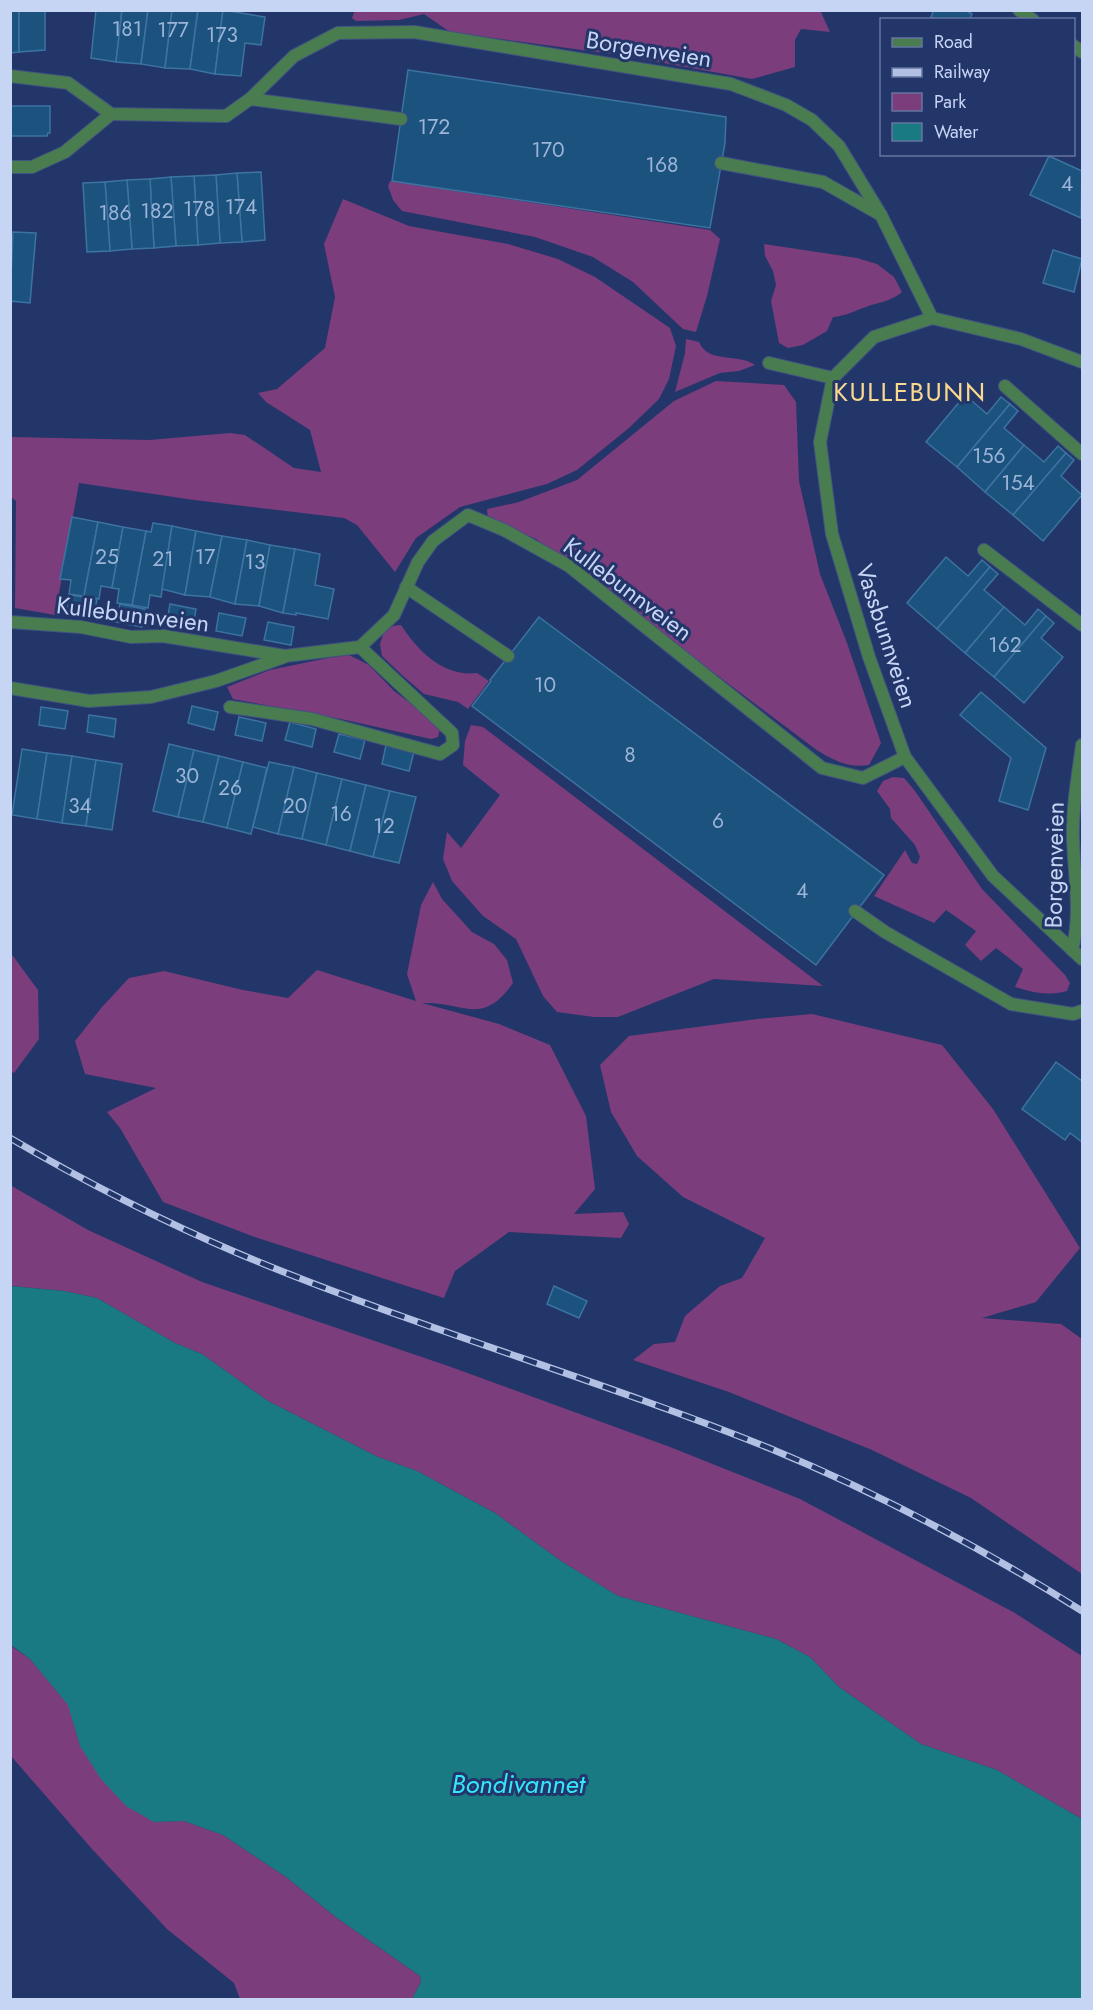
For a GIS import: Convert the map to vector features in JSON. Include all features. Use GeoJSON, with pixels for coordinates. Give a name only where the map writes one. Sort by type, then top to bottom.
{"type":"FeatureCollection","features":[{"type":"Feature","properties":{"kind":"street","name":"Borgenveien"},"geometry":{"type":"LineString","coordinates":[[111,114],[226,116],[250,99],[294,56],[338,33],[414,32],[731,84],[786,105],[812,120],[839,146],[881,215],[932,318]]}},
{"type":"Feature","properties":{"kind":"street"},"geometry":{"type":"LineString","coordinates":[[10,76],[68,82],[111,114],[65,152],[32,167],[10,167]]}},
{"type":"Feature","properties":{"kind":"street"},"geometry":{"type":"LineString","coordinates":[[250,99],[401,119]]}},
{"type":"Feature","properties":{"kind":"street"},"geometry":{"type":"LineString","coordinates":[[721,162],[824,182],[881,215]]}},
{"type":"Feature","properties":{"kind":"street"},"geometry":{"type":"LineString","coordinates":[[769,363],[832,378],[873,337],[932,318],[1021,339],[1083,362]]}},
{"type":"Feature","properties":{"kind":"street","name":"Vassbunnveien"},"geometry":{"type":"LineString","coordinates":[[832,378],[820,442],[832,534],[869,657],[905,757],[993,876],[1083,959]]}},
{"type":"Feature","properties":{"kind":"street"},"geometry":{"type":"LineString","coordinates":[[1005,386],[1083,454]]}},
{"type":"Feature","properties":{"kind":"street","name":"Kullebunnveien"},"geometry":{"type":"LineString","coordinates":[[10,688],[89,701],[151,697],[216,681],[285,656],[360,647],[394,615],[418,562],[433,541],[468,515],[504,530],[569,566],[822,768],[863,778],[905,757]]}},
{"type":"Feature","properties":{"kind":"street"},"geometry":{"type":"LineString","coordinates":[[984,550],[1083,625]]}},
{"type":"Feature","properties":{"kind":"street"},"geometry":{"type":"LineString","coordinates":[[406,587],[508,656]]}},
{"type":"Feature","properties":{"kind":"street","name":"Kullebunnveien"},"geometry":{"type":"LineString","coordinates":[[11,622],[81,627],[131,637],[164,636],[285,656]]}},
{"type":"Feature","properties":{"kind":"street"},"geometry":{"type":"LineString","coordinates":[[230,707],[312,719],[440,754],[453,745],[452,733],[439,718],[360,647]]}},
{"type":"Feature","properties":{"kind":"street","name":"Borgenveien"},"geometry":{"type":"LineString","coordinates":[[1072,950],[1078,922],[1072,837],[1074,804],[1083,745]]}},
{"type":"Feature","properties":{"kind":"street"},"geometry":{"type":"LineString","coordinates":[[855,912],[885,932],[1011,1004],[1073,1014],[1083,1011]]}},
{"type":"Feature","properties":{"kind":"green space"},"geometry":{"type":"Polygon","coordinates":[[[355,10],[820,10],[830,32],[801,29],[795,40],[795,67],[752,79],[619,55],[450,32],[424,14],[399,20],[356,21],[352,18],[355,10]]]}},
{"type":"Feature","properties":{"kind":"green space"},"geometry":{"type":"Polygon","coordinates":[[[390,181],[710,230],[720,239],[696,332],[683,329],[633,282],[593,257],[535,237],[402,211],[393,200],[388,186],[390,181]]]}},
{"type":"Feature","properties":{"kind":"green space"},"geometry":{"type":"Polygon","coordinates":[[[343,199],[409,226],[508,244],[558,259],[595,277],[670,328],[676,346],[669,379],[659,399],[629,428],[577,470],[547,484],[460,507],[416,538],[395,572],[357,525],[344,518],[79,483],[55,615],[15,608],[16,501],[11,497],[11,437],[149,440],[230,433],[245,435],[294,468],[321,472],[310,430],[266,402],[258,393],[277,389],[325,348],[335,297],[324,244],[343,199]]]}},
{"type":"Feature","properties":{"kind":"green space"},"geometry":{"type":"Polygon","coordinates":[[[764,244],[857,258],[877,264],[894,277],[902,292],[889,300],[833,317],[827,331],[803,345],[788,348],[779,343],[771,301],[776,285],[773,271],[765,256],[764,244]]]}},
{"type":"Feature","properties":{"kind":"green space"},"geometry":{"type":"Polygon","coordinates":[[[686,339],[699,342],[703,349],[716,356],[741,359],[755,365],[739,371],[720,373],[675,392],[685,353],[686,339]]]}},
{"type":"Feature","properties":{"kind":"green space"},"geometry":{"type":"Polygon","coordinates":[[[716,381],[784,385],[796,402],[799,481],[820,574],[847,643],[881,743],[869,765],[848,765],[818,751],[536,539],[488,518],[487,509],[519,502],[577,480],[674,401],[716,381]]]}},
{"type":"Feature","properties":{"kind":"green space"},"geometry":{"type":"Polygon","coordinates":[[[401,625],[424,653],[442,666],[453,671],[477,673],[489,681],[468,709],[458,702],[424,694],[382,656],[380,644],[384,631],[401,625]]]}},
{"type":"Feature","properties":{"kind":"green space"},"geometry":{"type":"Polygon","coordinates":[[[349,655],[369,665],[394,691],[432,719],[440,729],[438,737],[431,739],[233,699],[227,687],[270,670],[349,655]]]}},
{"type":"Feature","properties":{"kind":"green space"},"geometry":{"type":"Polygon","coordinates":[[[471,725],[483,727],[823,986],[714,979],[618,1017],[594,1017],[557,1012],[543,996],[516,939],[483,916],[452,881],[443,859],[447,832],[461,848],[500,795],[463,765],[465,741],[471,725]]]}},
{"type":"Feature","properties":{"kind":"green space"},"geometry":{"type":"Polygon","coordinates":[[[893,777],[904,778],[982,889],[1065,975],[1070,983],[1067,991],[1041,993],[1015,987],[1023,969],[996,948],[981,961],[965,945],[976,931],[946,910],[934,923],[874,896],[905,850],[912,863],[917,864],[920,857],[915,845],[891,818],[890,809],[877,791],[883,781],[893,777]]]}},
{"type":"Feature","properties":{"kind":"green space"},"geometry":{"type":"Polygon","coordinates":[[[433,882],[442,899],[472,932],[494,944],[507,960],[513,983],[502,997],[481,1009],[422,1003],[499,1024],[550,1045],[586,1116],[595,1189],[574,1214],[623,1212],[629,1224],[621,1238],[509,1232],[455,1271],[444,1298],[252,1236],[163,1202],[120,1128],[107,1112],[156,1088],[85,1074],[75,1041],[102,1007],[129,978],[164,971],[288,998],[317,970],[416,1001],[407,974],[421,905],[433,882]]]}},
{"type":"Feature","properties":{"kind":"green space"},"geometry":{"type":"Polygon","coordinates":[[[10,952],[38,990],[39,1039],[14,1073],[10,1071],[10,952]]]}},
{"type":"Feature","properties":{"kind":"green space"},"geometry":{"type":"Polygon","coordinates":[[[812,1014],[942,1045],[993,1109],[1080,1248],[1036,1302],[982,1318],[1061,1324],[1082,1339],[1082,1574],[971,1498],[872,1450],[729,1392],[633,1360],[654,1344],[675,1342],[685,1316],[720,1286],[742,1278],[765,1238],[683,1197],[637,1156],[611,1112],[600,1065],[629,1036],[812,1014]]]}},
{"type":"Feature","properties":{"kind":"green space"},"geometry":{"type":"Polygon","coordinates":[[[10,1185],[88,1230],[202,1282],[451,1367],[670,1447],[800,1499],[1015,1613],[1082,1656],[1082,1819],[997,1770],[921,1744],[839,1687],[810,1657],[776,1639],[618,1596],[561,1561],[495,1513],[417,1471],[378,1457],[268,1401],[202,1354],[175,1343],[97,1298],[64,1291],[11,1286],[10,1185]]]}},
{"type":"Feature","properties":{"kind":"green space"},"geometry":{"type":"Polygon","coordinates":[[[10,1645],[30,1659],[69,1705],[80,1746],[154,1822],[184,1821],[223,1835],[286,1877],[337,1918],[420,1976],[421,1982],[412,1999],[240,1999],[234,1983],[167,1929],[92,1849],[11,1756],[10,1645]]]}},
{"type":"Feature","properties":{"kind":"water","name":"Bondivannet"},"geometry":{"type":"Polygon","coordinates":[[[10,1286],[64,1291],[97,1298],[175,1343],[202,1354],[268,1401],[378,1457],[417,1471],[495,1513],[561,1561],[618,1596],[776,1639],[810,1657],[839,1687],[921,1744],[997,1770],[1082,1819],[1082,1999],[412,1999],[421,1982],[420,1976],[337,1918],[286,1877],[223,1835],[184,1821],[154,1822],[126,1806],[101,1779],[80,1746],[68,1705],[30,1659],[11,1645],[10,1286]]]}},
{"type":"Feature","properties":{"kind":"building"},"geometry":{"type":"Polygon","coordinates":[[[10,10],[19,10],[19,52],[10,53],[10,10]]]}},
{"type":"Feature","properties":{"kind":"building"},"geometry":{"type":"Polygon","coordinates":[[[19,10],[45,10],[45,50],[19,52],[19,10]]]}},
{"type":"Feature","properties":{"kind":"building"},"geometry":{"type":"Polygon","coordinates":[[[96,10],[122,10],[116,62],[91,58],[96,10]]]}},
{"type":"Feature","properties":{"kind":"building"},"geometry":{"type":"Polygon","coordinates":[[[122,10],[148,10],[141,64],[116,62],[122,10]]]}},
{"type":"Feature","properties":{"kind":"building"},"geometry":{"type":"Polygon","coordinates":[[[148,10],[172,10],[165,68],[141,64],[148,10]]]}},
{"type":"Feature","properties":{"kind":"building"},"geometry":{"type":"Polygon","coordinates":[[[172,10],[198,10],[190,69],[165,68],[172,10]]]}},
{"type":"Feature","properties":{"kind":"building"},"geometry":{"type":"Polygon","coordinates":[[[198,10],[223,10],[215,74],[190,69],[198,10]]]}},
{"type":"Feature","properties":{"kind":"building"},"geometry":{"type":"Polygon","coordinates":[[[223,10],[265,17],[261,45],[245,43],[241,76],[215,74],[223,10]]]}},
{"type":"Feature","properties":{"kind":"building"},"geometry":{"type":"Polygon","coordinates":[[[934,10],[965,10],[972,14],[970,18],[931,17],[934,10]]]}},
{"type":"Feature","properties":{"kind":"building"},"geometry":{"type":"Polygon","coordinates":[[[408,70],[726,117],[725,143],[710,228],[392,181],[408,70]]]}},
{"type":"Feature","properties":{"kind":"building"},"geometry":{"type":"Polygon","coordinates":[[[10,106],[50,106],[50,133],[47,136],[10,136],[10,106]]]}},
{"type":"Feature","properties":{"kind":"building"},"geometry":{"type":"Polygon","coordinates":[[[1049,156],[1082,171],[1081,218],[1030,195],[1049,156]]]}},
{"type":"Feature","properties":{"kind":"building"},"geometry":{"type":"Polygon","coordinates":[[[261,172],[265,240],[242,242],[237,173],[261,172]]]}},
{"type":"Feature","properties":{"kind":"building"},"geometry":{"type":"Polygon","coordinates":[[[237,173],[242,242],[220,243],[216,175],[237,173]]]}},
{"type":"Feature","properties":{"kind":"building"},"geometry":{"type":"Polygon","coordinates":[[[216,175],[220,243],[198,245],[194,176],[216,175]]]}},
{"type":"Feature","properties":{"kind":"building"},"geometry":{"type":"Polygon","coordinates":[[[194,176],[198,245],[176,246],[171,177],[194,176]]]}},
{"type":"Feature","properties":{"kind":"building"},"geometry":{"type":"Polygon","coordinates":[[[171,177],[176,246],[154,248],[150,179],[171,177]]]}},
{"type":"Feature","properties":{"kind":"building"},"geometry":{"type":"Polygon","coordinates":[[[150,179],[154,248],[132,249],[127,180],[150,179]]]}},
{"type":"Feature","properties":{"kind":"building"},"geometry":{"type":"Polygon","coordinates":[[[127,180],[132,249],[110,251],[105,182],[127,180]]]}},
{"type":"Feature","properties":{"kind":"building"},"geometry":{"type":"Polygon","coordinates":[[[105,182],[110,251],[87,252],[83,183],[105,182]]]}},
{"type":"Feature","properties":{"kind":"building"},"geometry":{"type":"Polygon","coordinates":[[[13,232],[36,233],[30,303],[10,301],[13,232]]]}},
{"type":"Feature","properties":{"kind":"building"},"geometry":{"type":"Polygon","coordinates":[[[1053,250],[1082,259],[1074,292],[1043,283],[1053,250]]]}},
{"type":"Feature","properties":{"kind":"building"},"geometry":{"type":"Polygon","coordinates":[[[965,395],[987,414],[1001,397],[1010,404],[957,467],[926,442],[965,395]]]}},
{"type":"Feature","properties":{"kind":"building"},"geometry":{"type":"Polygon","coordinates":[[[1010,404],[1018,411],[1004,428],[1024,445],[985,492],[957,467],[1010,404]]]}},
{"type":"Feature","properties":{"kind":"building"},"geometry":{"type":"Polygon","coordinates":[[[1024,445],[1044,462],[1058,446],[1066,453],[1013,515],[985,492],[1024,445]]]}},
{"type":"Feature","properties":{"kind":"building"},"geometry":{"type":"Polygon","coordinates":[[[1066,453],[1074,460],[1061,476],[1082,495],[1043,541],[1013,515],[1066,453]]]}},
{"type":"Feature","properties":{"kind":"building"},"geometry":{"type":"Polygon","coordinates":[[[72,517],[98,522],[84,596],[69,594],[71,580],[60,579],[72,517]]]}},
{"type":"Feature","properties":{"kind":"building"},"geometry":{"type":"Polygon","coordinates":[[[98,522],[123,527],[112,588],[101,586],[99,599],[84,596],[98,522]]]}},
{"type":"Feature","properties":{"kind":"building"},"geometry":{"type":"Polygon","coordinates":[[[153,523],[172,526],[161,597],[150,595],[148,608],[132,605],[146,531],[151,532],[153,523]]]}},
{"type":"Feature","properties":{"kind":"building"},"geometry":{"type":"Polygon","coordinates":[[[172,526],[196,531],[185,595],[162,589],[172,526]]]}},
{"type":"Feature","properties":{"kind":"building"},"geometry":{"type":"Polygon","coordinates":[[[123,527],[146,531],[132,605],[117,603],[119,589],[112,588],[123,527]]]}},
{"type":"Feature","properties":{"kind":"building"},"geometry":{"type":"Polygon","coordinates":[[[196,531],[222,536],[210,597],[185,595],[196,531]]]}},
{"type":"Feature","properties":{"kind":"building"},"geometry":{"type":"Polygon","coordinates":[[[222,536],[247,540],[235,604],[210,597],[222,536]]]}},
{"type":"Feature","properties":{"kind":"building"},"geometry":{"type":"Polygon","coordinates":[[[247,540],[270,545],[259,606],[235,604],[247,540]]]}},
{"type":"Feature","properties":{"kind":"building"},"geometry":{"type":"Polygon","coordinates":[[[270,545],[295,549],[283,613],[259,606],[270,545]]]}},
{"type":"Feature","properties":{"kind":"building"},"geometry":{"type":"Polygon","coordinates":[[[295,549],[320,554],[315,585],[334,589],[328,619],[283,613],[295,549]]]}},
{"type":"Feature","properties":{"kind":"building"},"geometry":{"type":"Polygon","coordinates":[[[946,557],[968,576],[982,560],[990,567],[937,629],[907,603],[946,557]]]}},
{"type":"Feature","properties":{"kind":"building"},"geometry":{"type":"Polygon","coordinates":[[[990,567],[998,574],[984,590],[1004,607],[965,653],[937,629],[990,567]]]}},
{"type":"Feature","properties":{"kind":"building"},"geometry":{"type":"Polygon","coordinates":[[[70,595],[97,599],[94,618],[66,614],[70,595]]]}},
{"type":"Feature","properties":{"kind":"building"},"geometry":{"type":"Polygon","coordinates":[[[120,604],[145,609],[142,627],[116,622],[120,604]]]}},
{"type":"Feature","properties":{"kind":"building"},"geometry":{"type":"Polygon","coordinates":[[[170,604],[196,609],[193,627],[167,622],[170,604]]]}},
{"type":"Feature","properties":{"kind":"building"},"geometry":{"type":"Polygon","coordinates":[[[1004,607],[1025,625],[1038,609],[1046,616],[994,677],[965,653],[1004,607]]]}},
{"type":"Feature","properties":{"kind":"building"},"geometry":{"type":"Polygon","coordinates":[[[219,613],[246,618],[242,636],[216,631],[219,613]]]}},
{"type":"Feature","properties":{"kind":"building"},"geometry":{"type":"Polygon","coordinates":[[[1046,616],[1054,623],[1041,638],[1063,657],[1024,703],[994,677],[1046,616]]]}},
{"type":"Feature","properties":{"kind":"building"},"geometry":{"type":"Polygon","coordinates":[[[539,617],[884,875],[816,965],[472,706],[539,617]]]}},
{"type":"Feature","properties":{"kind":"building"},"geometry":{"type":"Polygon","coordinates":[[[268,622],[294,627],[291,645],[264,640],[268,622]]]}},
{"type":"Feature","properties":{"kind":"building"},"geometry":{"type":"Polygon","coordinates":[[[981,692],[1046,748],[1028,810],[999,801],[1011,758],[960,715],[981,692]]]}},
{"type":"Feature","properties":{"kind":"building"},"geometry":{"type":"Polygon","coordinates":[[[192,706],[218,712],[214,730],[188,723],[192,706]]]}},
{"type":"Feature","properties":{"kind":"building"},"geometry":{"type":"Polygon","coordinates":[[[41,707],[68,711],[65,729],[39,725],[41,707]]]}},
{"type":"Feature","properties":{"kind":"building"},"geometry":{"type":"Polygon","coordinates":[[[89,715],[116,719],[114,737],[87,732],[89,715]]]}},
{"type":"Feature","properties":{"kind":"building"},"geometry":{"type":"Polygon","coordinates":[[[239,717],[266,723],[262,741],[235,735],[239,717]]]}},
{"type":"Feature","properties":{"kind":"building"},"geometry":{"type":"Polygon","coordinates":[[[290,722],[316,729],[312,747],[285,740],[290,722]]]}},
{"type":"Feature","properties":{"kind":"building"},"geometry":{"type":"Polygon","coordinates":[[[339,734],[365,740],[360,759],[334,752],[339,734]]]}},
{"type":"Feature","properties":{"kind":"building"},"geometry":{"type":"Polygon","coordinates":[[[169,744],[194,750],[178,817],[153,811],[169,744]]]}},
{"type":"Feature","properties":{"kind":"building"},"geometry":{"type":"Polygon","coordinates":[[[386,745],[414,752],[409,771],[382,764],[386,745]]]}},
{"type":"Feature","properties":{"kind":"building"},"geometry":{"type":"Polygon","coordinates":[[[22,749],[47,753],[37,819],[12,815],[22,749]]]}},
{"type":"Feature","properties":{"kind":"building"},"geometry":{"type":"Polygon","coordinates":[[[194,750],[219,756],[203,822],[178,817],[194,750]]]}},
{"type":"Feature","properties":{"kind":"building"},"geometry":{"type":"Polygon","coordinates":[[[47,753],[72,756],[62,823],[37,819],[47,753]]]}},
{"type":"Feature","properties":{"kind":"building"},"geometry":{"type":"Polygon","coordinates":[[[72,756],[96,760],[86,826],[62,823],[72,756]]]}},
{"type":"Feature","properties":{"kind":"building"},"geometry":{"type":"Polygon","coordinates":[[[219,756],[243,762],[227,828],[203,822],[219,756]]]}},
{"type":"Feature","properties":{"kind":"building"},"geometry":{"type":"Polygon","coordinates":[[[96,760],[122,764],[112,830],[86,826],[96,760]]]}},
{"type":"Feature","properties":{"kind":"building"},"geometry":{"type":"Polygon","coordinates":[[[243,762],[267,768],[251,834],[227,828],[243,762]]]}},
{"type":"Feature","properties":{"kind":"building"},"geometry":{"type":"Polygon","coordinates":[[[269,762],[294,767],[278,834],[253,827],[269,762]]]}},
{"type":"Feature","properties":{"kind":"building"},"geometry":{"type":"Polygon","coordinates":[[[294,767],[317,773],[302,839],[278,834],[294,767]]]}},
{"type":"Feature","properties":{"kind":"building"},"geometry":{"type":"Polygon","coordinates":[[[317,773],[342,779],[326,845],[302,839],[317,773]]]}},
{"type":"Feature","properties":{"kind":"building"},"geometry":{"type":"Polygon","coordinates":[[[342,779],[366,785],[350,851],[326,845],[342,779]]]}},
{"type":"Feature","properties":{"kind":"building"},"geometry":{"type":"Polygon","coordinates":[[[366,785],[390,791],[373,857],[350,851],[366,785]]]}},
{"type":"Feature","properties":{"kind":"building"},"geometry":{"type":"Polygon","coordinates":[[[390,791],[416,797],[399,863],[373,857],[390,791]]]}},
{"type":"Feature","properties":{"kind":"building"},"geometry":{"type":"Polygon","coordinates":[[[1056,1062],[1082,1081],[1082,1142],[1070,1133],[1065,1140],[1022,1109],[1056,1062]]]}},
{"type":"Feature","properties":{"kind":"building"},"geometry":{"type":"Polygon","coordinates":[[[554,1286],[587,1301],[579,1318],[547,1304],[554,1286]]]}},
{"type":"Feature","properties":{"kind":"railway"},"geometry":{"type":"LineString","coordinates":[[10,1138],[124,1200],[242,1255],[372,1306],[637,1398],[810,1465],[929,1523],[1006,1565],[1082,1611]]}},
{"type":"Feature","properties":{"kind":"district","name":"KULLEBUNN"},"geometry":{"type":"Point","coordinates":[910,392]}}]}
